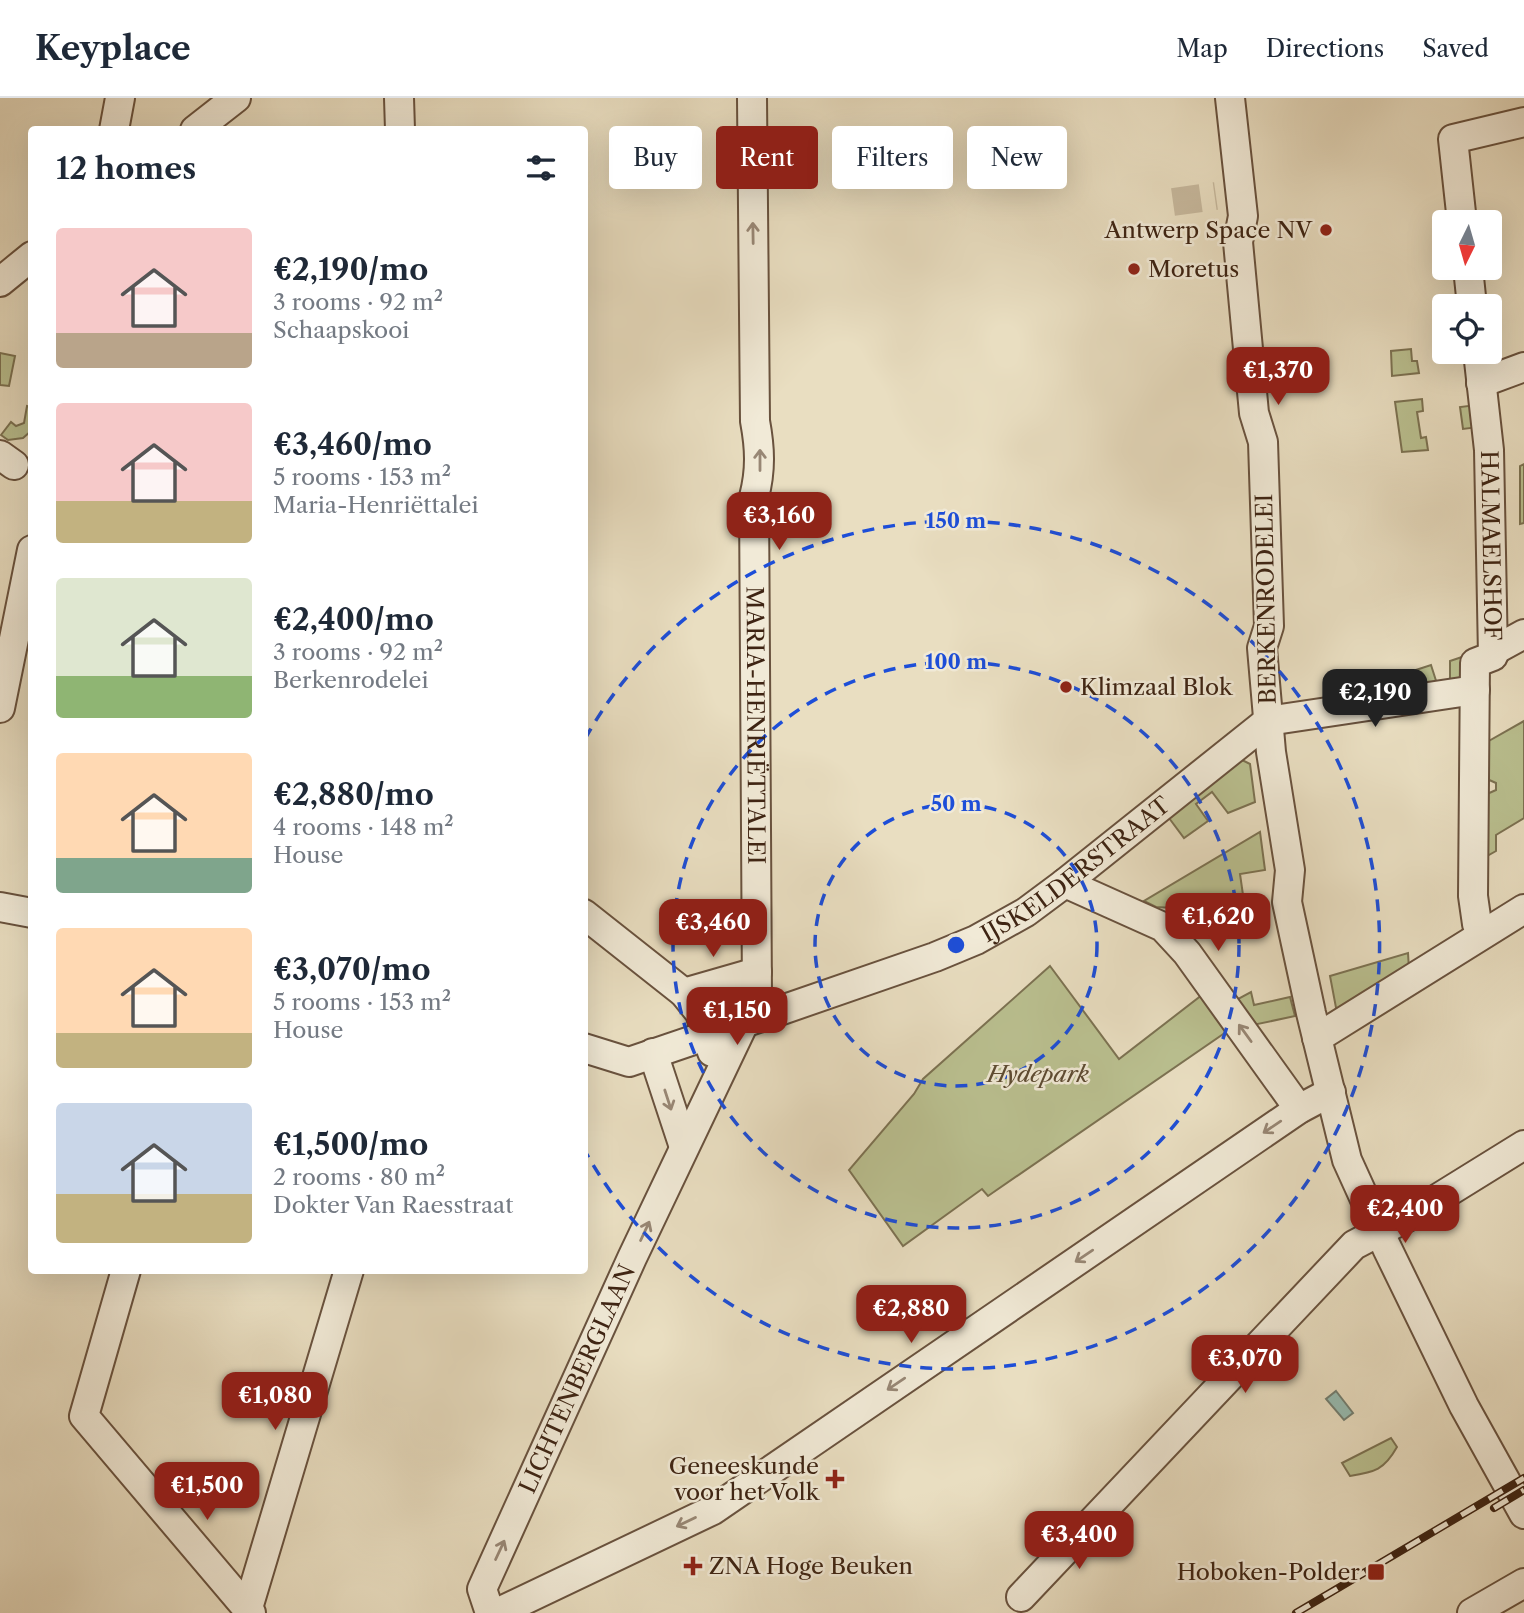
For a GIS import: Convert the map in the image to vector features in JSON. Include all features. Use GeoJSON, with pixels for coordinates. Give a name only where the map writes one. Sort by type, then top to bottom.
{"type":"FeatureCollection","features":[{"type":"Feature","properties":{"kind":"street"},"geometry":{"type":"LineString","coordinates":[[115,126],[120,98]]}},
{"type":"Feature","properties":{"kind":"street"},"geometry":{"type":"LineString","coordinates":[[200,126],[236,98]]}},
{"type":"Feature","properties":{"kind":"street"},"geometry":{"type":"LineString","coordinates":[[399,98],[400,126]]}},
{"type":"Feature","properties":{"kind":"street","name":"MARIA-HENRIËTTALEI"},"geometry":{"type":"LineString","coordinates":[[752,98],[755,421],[760,446],[760,475],[754,497],[755,1019]]}},
{"type":"Feature","properties":{"kind":"street","name":"BERKENRODELEI"},"geometry":{"type":"LineString","coordinates":[[1230,98],[1243,216],[1238,242],[1254,413],[1263,442],[1269,618],[1262,649],[1268,721],[1290,870],[1287,902],[1348,1160],[1378,1230],[1478,1433],[1524,1514]]}},
{"type":"Feature","properties":{"kind":"street"},"geometry":{"type":"LineString","coordinates":[[1461,210],[1453,139],[1524,122]]}},
{"type":"Feature","properties":{"kind":"street"},"geometry":{"type":"LineString","coordinates":[[0,282],[28,259]]}},
{"type":"Feature","properties":{"kind":"street","name":"HALMAELSHOF"},"geometry":{"type":"LineString","coordinates":[[1479,364],[1489,450],[1493,651],[1493,656],[1475,663],[1473,897],[1481,935]]}},
{"type":"Feature","properties":{"kind":"street"},"geometry":{"type":"LineString","coordinates":[[1481,383],[1524,367]]}},
{"type":"Feature","properties":{"kind":"street"},"geometry":{"type":"LineString","coordinates":[[0,708],[28,570]]}},
{"type":"Feature","properties":{"kind":"street"},"geometry":{"type":"LineString","coordinates":[[1493,651],[1524,634]]}},
{"type":"Feature","properties":{"kind":"street"},"geometry":{"type":"LineString","coordinates":[[1268,721],[1475,690]]}},
{"type":"Feature","properties":{"kind":"street","name":"IJSKELDERSTRAAT"},"geometry":{"type":"LineString","coordinates":[[588,1049],[629,1062],[935,957],[976,940],[1026,912],[1065,883],[1268,721]]}},
{"type":"Feature","properties":{"kind":"street"},"geometry":{"type":"LineString","coordinates":[[1065,883],[1163,928],[1187,953],[1299,1109]]}},
{"type":"Feature","properties":{"kind":"street"},"geometry":{"type":"LineString","coordinates":[[0,907],[28,912]]}},
{"type":"Feature","properties":{"kind":"street"},"geometry":{"type":"LineString","coordinates":[[1317,1038],[1524,909]]}},
{"type":"Feature","properties":{"kind":"street"},"geometry":{"type":"LineString","coordinates":[[588,917],[684,993],[700,1013],[719,1074]]}},
{"type":"Feature","properties":{"kind":"street"},"geometry":{"type":"LineString","coordinates":[[684,993],[757,972]]}},
{"type":"Feature","properties":{"kind":"street","name":"LICHTENBERGLAAN"},"geometry":{"type":"LineString","coordinates":[[489,1613],[482,1589],[684,1147],[719,1074],[755,1019]]}},
{"type":"Feature","properties":{"kind":"street"},"geometry":{"type":"LineString","coordinates":[[653,1053],[684,1147]]}},
{"type":"Feature","properties":{"kind":"street"},"geometry":{"type":"LineString","coordinates":[[497,1613],[713,1510],[1299,1109],[1331,1092]]}},
{"type":"Feature","properties":{"kind":"street"},"geometry":{"type":"LineString","coordinates":[[1021,1597],[1354,1245],[1411,1215],[1524,1145]]}},
{"type":"Feature","properties":{"kind":"street"},"geometry":{"type":"LineString","coordinates":[[125,1274],[83,1416],[249,1610]]}},
{"type":"Feature","properties":{"kind":"street"},"geometry":{"type":"LineString","coordinates":[[249,1610],[348,1274]]}},
{"type":"Feature","properties":{"kind":"street"},"geometry":{"type":"LineString","coordinates":[[1472,1613],[1524,1583]]}},
{"type":"Feature","properties":{"kind":"green space"},"geometry":{"type":"Polygon","coordinates":[[[1411,349],[1412,361],[1417,361],[1419,373],[1392,376],[1391,351],[1411,349]]]}},
{"type":"Feature","properties":{"kind":"green space"},"geometry":{"type":"Polygon","coordinates":[[[0,353],[15,356],[9,386],[0,385],[0,353]]]}},
{"type":"Feature","properties":{"kind":"green space"},"geometry":{"type":"Polygon","coordinates":[[[1422,399],[1423,411],[1417,412],[1421,438],[1426,437],[1428,450],[1402,452],[1395,402],[1422,399]]]}},
{"type":"Feature","properties":{"kind":"green space"},"geometry":{"type":"Polygon","coordinates":[[[1476,405],[1479,427],[1463,429],[1460,407],[1476,405]]]}},
{"type":"Feature","properties":{"kind":"green space"},"geometry":{"type":"Polygon","coordinates":[[[27,406],[28,434],[23,438],[8,440],[1,435],[11,422],[16,426],[24,423],[27,406]]]}},
{"type":"Feature","properties":{"kind":"green space"},"geometry":{"type":"Polygon","coordinates":[[[1524,464],[1524,523],[1520,524],[1520,466],[1524,464]]]}},
{"type":"Feature","properties":{"kind":"green space"},"geometry":{"type":"Polygon","coordinates":[[[1465,656],[1465,684],[1450,685],[1450,661],[1465,656]]]}},
{"type":"Feature","properties":{"kind":"green space"},"geometry":{"type":"Polygon","coordinates":[[[1431,665],[1438,687],[1373,697],[1370,685],[1431,665]]]}},
{"type":"Feature","properties":{"kind":"green space"},"geometry":{"type":"Polygon","coordinates":[[[1524,721],[1524,818],[1496,835],[1496,851],[1487,856],[1487,794],[1496,790],[1496,783],[1487,779],[1487,742],[1524,721]]]}},
{"type":"Feature","properties":{"kind":"green space"},"geometry":{"type":"Polygon","coordinates":[[[1242,760],[1250,764],[1255,802],[1228,813],[1212,792],[1196,804],[1208,821],[1184,838],[1169,818],[1242,760]]]}},
{"type":"Feature","properties":{"kind":"green space"},"geometry":{"type":"Polygon","coordinates":[[[1260,832],[1265,870],[1240,874],[1243,895],[1222,898],[1224,911],[1156,907],[1144,901],[1260,832]]]}},
{"type":"Feature","properties":{"kind":"green space"},"geometry":{"type":"Polygon","coordinates":[[[1408,953],[1409,970],[1337,1013],[1330,976],[1408,953]]]}},
{"type":"Feature","properties":{"kind":"green space","name":"Hydepark"},"geometry":{"type":"Polygon","coordinates":[[[1050,966],[1119,1059],[1202,995],[1229,1030],[988,1196],[982,1189],[903,1246],[849,1170],[914,1094],[923,1079],[1050,966]]]}},
{"type":"Feature","properties":{"kind":"green space"},"geometry":{"type":"Polygon","coordinates":[[[1251,992],[1254,1005],[1290,997],[1295,1016],[1253,1025],[1236,1000],[1251,992]]]}},
{"type":"Feature","properties":{"kind":"green space"},"geometry":{"type":"Polygon","coordinates":[[[1391,1438],[1397,1447],[1388,1461],[1378,1469],[1350,1476],[1342,1463],[1391,1438]]]}},
{"type":"Feature","properties":{"kind":"water"},"geometry":{"type":"Polygon","coordinates":[[[1336,1391],[1353,1413],[1344,1420],[1326,1399],[1336,1391]]]}},
{"type":"Feature","properties":{"kind":"tunnel"},"geometry":{"type":"LineString","coordinates":[[1173,202],[1216,196]]}},
{"type":"Feature","properties":{"kind":"railway"},"geometry":{"type":"LineString","coordinates":[[1296,1613],[1524,1478]]}},
{"type":"Feature","properties":{"kind":"railway"},"geometry":{"type":"LineString","coordinates":[[1494,1508],[1524,1490]]}},
{"type":"Feature","properties":{"kind":"place","name":"Antwerp Space NV"},"geometry":{"type":"Point","coordinates":[1326,230]}},
{"type":"Feature","properties":{"kind":"place","name":"Moretus"},"geometry":{"type":"Point","coordinates":[1134,269]}},
{"type":"Feature","properties":{"kind":"place","name":"Klimzaal Blok"},"geometry":{"type":"Point","coordinates":[1066,687]}},
{"type":"Feature","properties":{"kind":"place","name":"Geneeskunde voor het Volk"},"geometry":{"type":"Point","coordinates":[835,1479]}},
{"type":"Feature","properties":{"kind":"place","name":"ZNA Hoge Beuken"},"geometry":{"type":"Point","coordinates":[693,1566]}},
{"type":"Feature","properties":{"kind":"place","name":"Hoboken-Polder"},"geometry":{"type":"Point","coordinates":[1376,1572]}}]}
